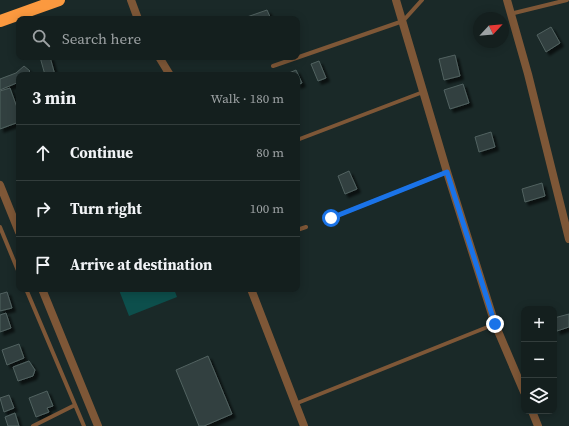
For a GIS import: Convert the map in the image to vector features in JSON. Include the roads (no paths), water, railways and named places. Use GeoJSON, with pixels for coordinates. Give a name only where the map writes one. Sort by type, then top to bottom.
{"type":"FeatureCollection","features":[{"type":"Feature","properties":{"kind":"highway"},"geometry":{"type":"LineString","coordinates":[[0,21],[59,0]]}},
{"type":"Feature","properties":{"kind":"street"},"geometry":{"type":"LineString","coordinates":[[131,0],[137,16]]}},
{"type":"Feature","properties":{"kind":"street"},"geometry":{"type":"LineString","coordinates":[[396,0],[447,172],[495,324],[521,385]]}},
{"type":"Feature","properties":{"kind":"street"},"geometry":{"type":"LineString","coordinates":[[507,0],[528,74],[569,240]]}},
{"type":"Feature","properties":{"kind":"street"},"geometry":{"type":"LineString","coordinates":[[161,60],[168,72]]}},
{"type":"Feature","properties":{"kind":"street"},"geometry":{"type":"LineString","coordinates":[[0,186],[16,225]]}},
{"type":"Feature","properties":{"kind":"street"},"geometry":{"type":"LineString","coordinates":[[43,292],[98,426]]}},
{"type":"Feature","properties":{"kind":"street"},"geometry":{"type":"LineString","coordinates":[[252,292],[304,426]]}},
{"type":"Feature","properties":{"kind":"street"},"geometry":{"type":"LineString","coordinates":[[533,414],[538,426]]}},
{"type":"Feature","properties":{"kind":"lane"},"geometry":{"type":"LineString","coordinates":[[300,56],[403,20],[422,0]]}},
{"type":"Feature","properties":{"kind":"lane"},"geometry":{"type":"LineString","coordinates":[[510,14],[567,0]]}},
{"type":"Feature","properties":{"kind":"lane"},"geometry":{"type":"LineString","coordinates":[[273,66],[290,60]]}},
{"type":"Feature","properties":{"kind":"lane"},"geometry":{"type":"LineString","coordinates":[[300,139],[423,92]]}},
{"type":"Feature","properties":{"kind":"lane"},"geometry":{"type":"LineString","coordinates":[[331,218],[447,172]]}},
{"type":"Feature","properties":{"kind":"lane"},"geometry":{"type":"LineString","coordinates":[[300,229],[306,226]]}},
{"type":"Feature","properties":{"kind":"lane"},"geometry":{"type":"LineString","coordinates":[[0,227],[16,265]]}},
{"type":"Feature","properties":{"kind":"lane"},"geometry":{"type":"LineString","coordinates":[[27,292],[84,426]]}},
{"type":"Feature","properties":{"kind":"lane"},"geometry":{"type":"LineString","coordinates":[[295,404],[495,324]]}},
{"type":"Feature","properties":{"kind":"lane"},"geometry":{"type":"LineString","coordinates":[[33,426],[74,405]]}}]}
